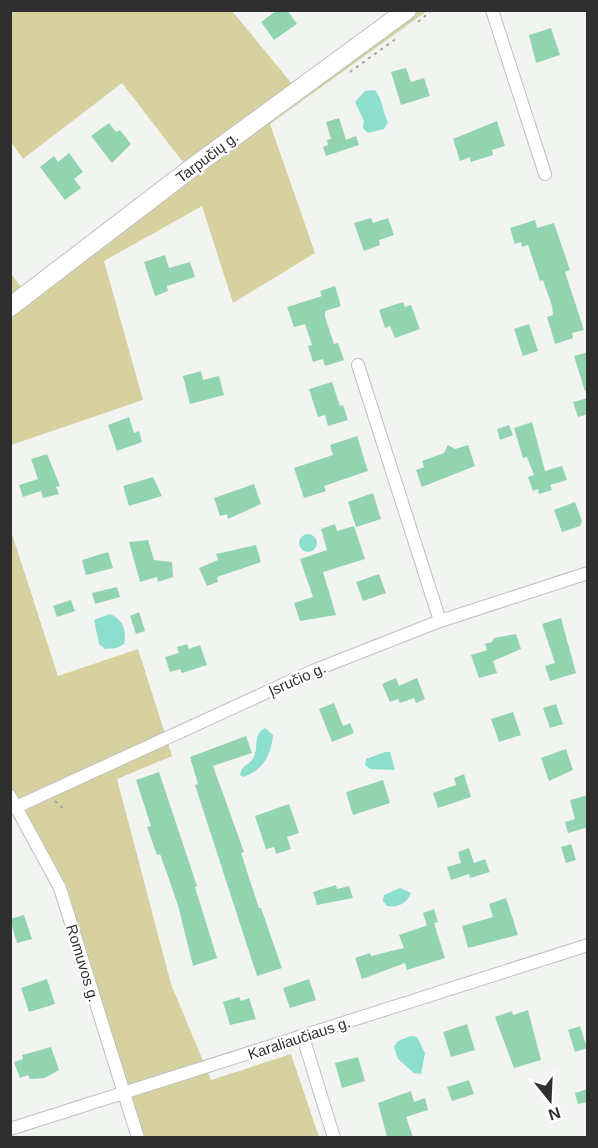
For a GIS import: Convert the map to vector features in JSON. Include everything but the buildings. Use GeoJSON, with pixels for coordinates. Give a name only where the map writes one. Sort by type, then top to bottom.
{"type":"FeatureCollection","features":[{"type":"Feature","properties":{"kind":"main road","name":"Tarpučių g."},"geometry":{"type":"LineString","coordinates":[[10,307],[189,170],[412,17]]}},
{"type":"Feature","properties":{"kind":"street"},"geometry":{"type":"LineString","coordinates":[[492,10],[545,174]]}},
{"type":"Feature","properties":{"kind":"street"},"geometry":{"type":"LineString","coordinates":[[358,365],[440,621]]}},
{"type":"Feature","properties":{"kind":"street","name":"Įsručio g."},"geometry":{"type":"LineString","coordinates":[[13,801],[315,670],[440,621],[588,573]]}},
{"type":"Feature","properties":{"kind":"street","name":"Romuvos g."},"geometry":{"type":"LineString","coordinates":[[13,801],[60,888],[138,1137]]}},
{"type":"Feature","properties":{"kind":"street","name":"Karaliaučiaus g."},"geometry":{"type":"LineString","coordinates":[[10,1129],[588,945]]}},
{"type":"Feature","properties":{"kind":"street"},"geometry":{"type":"LineString","coordinates":[[303,1037],[334,1137]]}},
{"type":"Feature","properties":{"kind":"path"},"geometry":{"type":"LineString","coordinates":[[412,17],[432,10]]}},
{"type":"Feature","properties":{"kind":"path"},"geometry":{"type":"LineString","coordinates":[[347,74],[400,35]]}},
{"type":"Feature","properties":{"kind":"shaded area"},"geometry":{"type":"Polygon","coordinates":[[[11,11],[232,11],[293,85],[407,11],[427,11],[270,124],[315,253],[233,303],[202,206],[104,261],[143,400],[11,445],[10,272],[26,294],[189,170],[122,83],[23,159],[11,142],[11,11]]]}},
{"type":"Feature","properties":{"kind":"shaded area"},"geometry":{"type":"Polygon","coordinates":[[[375,90],[388,122],[384,129],[368,133],[363,128],[364,121],[355,102],[365,91],[375,90]]]}},
{"type":"Feature","properties":{"kind":"shaded area"},"geometry":{"type":"Polygon","coordinates":[[[10,528],[58,676],[138,649],[172,756],[117,779],[171,984],[211,1080],[291,1054],[319,1137],[138,1137],[60,888],[11,796],[10,528]]]}},
{"type":"Feature","properties":{"kind":"shaded area"},"geometry":{"type":"Polygon","coordinates":[[[308,534],[314,537],[317,543],[314,549],[308,552],[302,549],[299,543],[302,537],[308,534]]]}},
{"type":"Feature","properties":{"kind":"shaded area"},"geometry":{"type":"Polygon","coordinates":[[[110,614],[121,622],[125,639],[124,644],[117,648],[105,649],[99,644],[94,620],[110,614]]]}},
{"type":"Feature","properties":{"kind":"shaded area"},"geometry":{"type":"Polygon","coordinates":[[[265,728],[273,735],[268,756],[261,766],[243,777],[240,775],[243,767],[252,760],[256,751],[257,738],[265,728]]]}},
{"type":"Feature","properties":{"kind":"shaded area"},"geometry":{"type":"Polygon","coordinates":[[[390,752],[395,770],[370,769],[365,765],[366,759],[390,752]]]}},
{"type":"Feature","properties":{"kind":"shaded area"},"geometry":{"type":"Polygon","coordinates":[[[400,888],[411,893],[407,900],[398,905],[387,906],[383,901],[384,895],[400,888]]]}},
{"type":"Feature","properties":{"kind":"shaded area"},"geometry":{"type":"Polygon","coordinates":[[[411,1036],[417,1037],[425,1053],[421,1074],[414,1073],[398,1059],[394,1047],[398,1041],[411,1036]]]}}]}
